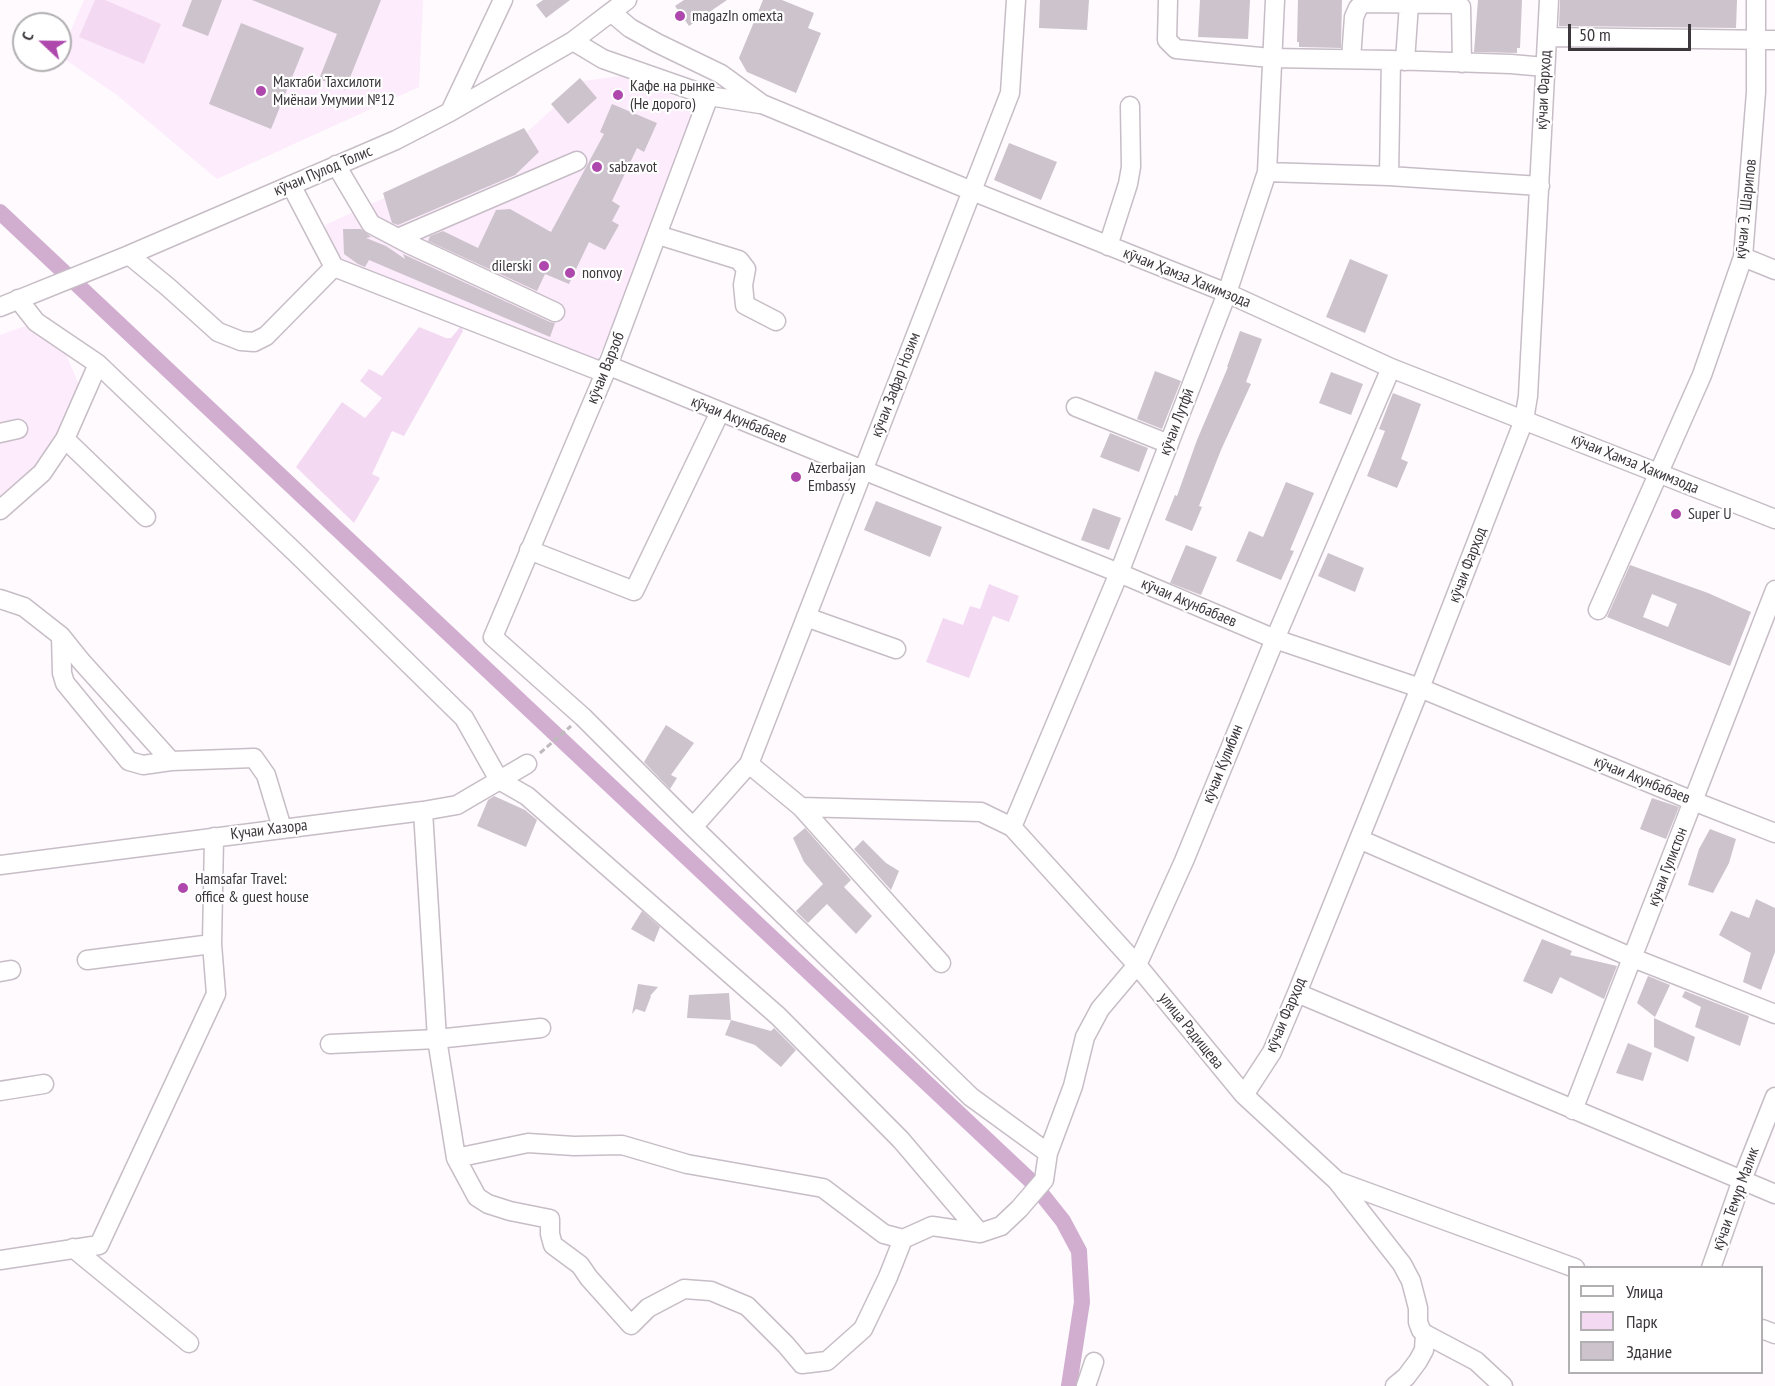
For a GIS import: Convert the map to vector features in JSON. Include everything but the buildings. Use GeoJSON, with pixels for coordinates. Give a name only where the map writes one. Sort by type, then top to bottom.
{"type":"FeatureCollection","features":[{"type":"Feature","properties":{"kind":"street"},"geometry":{"type":"LineString","coordinates":[[450,112],[503,0]]}},
{"type":"Feature","properties":{"kind":"street","name":"кӯчаи Пулод Толис"},"geometry":{"type":"LineString","coordinates":[[0,307],[129,255],[396,140],[450,112],[573,41],[627,0]]}},
{"type":"Feature","properties":{"kind":"street","name":"кӯчаи Зафар Нозим"},"geometry":{"type":"LineString","coordinates":[[749,764],[1010,93],[1016,0]]}},
{"type":"Feature","properties":{"kind":"street"},"geometry":{"type":"LineString","coordinates":[[1168,0],[1167,40],[1176,49],[1271,58],[1398,60],[1545,67]]}},
{"type":"Feature","properties":{"kind":"street","name":"кӯчаи Лутфӣ"},"geometry":{"type":"LineString","coordinates":[[1012,827],[1119,573],[1227,293],[1267,171],[1275,0]]}},
{"type":"Feature","properties":{"kind":"street","name":"кӯчаи Фарҳод"},"geometry":{"type":"LineString","coordinates":[[1244,1095],[1272,1052],[1297,993],[1420,688],[1524,420],[1528,396],[1549,0]]}},
{"type":"Feature","properties":{"kind":"street","name":"кӯчаи Э. Шарипов"},"geometry":{"type":"LineString","coordinates":[[1598,610],[1702,375],[1743,257],[1756,92],[1756,0]]}},
{"type":"Feature","properties":{"kind":"street"},"geometry":{"type":"LineString","coordinates":[[1351,59],[1354,17],[1363,3],[1455,4],[1461,7],[1462,63]]}},
{"type":"Feature","properties":{"kind":"street"},"geometry":{"type":"LineString","coordinates":[[1389,176],[1398,60],[1409,4]]}},
{"type":"Feature","properties":{"kind":"street","name":"кӯчаи Ҳамза Хакимзода"},"geometry":{"type":"LineString","coordinates":[[611,12],[630,28],[721,74],[762,104],[1227,293],[1390,368],[1775,519]]}},
{"type":"Feature","properties":{"kind":"street"},"geometry":{"type":"LineString","coordinates":[[1547,38],[1775,40]]}},
{"type":"Feature","properties":{"kind":"street"},"geometry":{"type":"LineString","coordinates":[[573,41],[603,59],[709,96],[762,104]]}},
{"type":"Feature","properties":{"kind":"street","name":"кӯчаи Варзоб"},"geometry":{"type":"LineString","coordinates":[[583,717],[493,637],[606,369],[709,96]]}},
{"type":"Feature","properties":{"kind":"street"},"geometry":{"type":"LineString","coordinates":[[1108,246],[1128,184],[1131,167],[1130,106]]}},
{"type":"Feature","properties":{"kind":"street"},"geometry":{"type":"LineString","coordinates":[[398,238],[577,161]]}},
{"type":"Feature","properties":{"kind":"street"},"geometry":{"type":"LineString","coordinates":[[336,165],[370,224],[555,312]]}},
{"type":"Feature","properties":{"kind":"street"},"geometry":{"type":"LineString","coordinates":[[1267,171],[1540,186]]}},
{"type":"Feature","properties":{"kind":"street"},"geometry":{"type":"LineString","coordinates":[[129,255],[218,332],[241,341],[254,342],[266,336],[334,267],[291,185]]}},
{"type":"Feature","properties":{"kind":"street"},"geometry":{"type":"LineString","coordinates":[[658,235],[739,260],[746,269],[743,285],[746,305],[776,321]]}},
{"type":"Feature","properties":{"kind":"street"},"geometry":{"type":"LineString","coordinates":[[1743,257],[1775,270]]}},
{"type":"Feature","properties":{"kind":"street","name":"кӯчаи Акунбабаев"},"geometry":{"type":"LineString","coordinates":[[334,267],[720,412],[1119,573],[1275,639],[1420,688],[1775,833]]}},
{"type":"Feature","properties":{"kind":"street"},"geometry":{"type":"LineString","coordinates":[[18,299],[36,322],[98,364],[464,718],[499,780],[527,796],[778,1016],[901,1140],[980,1233]]}},
{"type":"Feature","properties":{"kind":"street"},"geometry":{"type":"LineString","coordinates":[[0,510],[42,473],[65,438],[98,364]]}},
{"type":"Feature","properties":{"kind":"street","name":"кӯчаи Кулибин"},"geometry":{"type":"LineString","coordinates":[[980,1233],[1001,1226],[1044,1180],[1048,1153],[1073,1086],[1085,1036],[1100,1009],[1137,965],[1184,861],[1390,368]]}},
{"type":"Feature","properties":{"kind":"street"},"geometry":{"type":"LineString","coordinates":[[1076,407],[1169,444]]}},
{"type":"Feature","properties":{"kind":"street"},"geometry":{"type":"LineString","coordinates":[[529,550],[634,591],[720,412]]}},
{"type":"Feature","properties":{"kind":"street"},"geometry":{"type":"LineString","coordinates":[[65,438],[146,517]]}},
{"type":"Feature","properties":{"kind":"street","name":"кӯчаи Гулистон"},"geometry":{"type":"LineString","coordinates":[[1573,1110],[1775,590]]}},
{"type":"Feature","properties":{"kind":"street"},"geometry":{"type":"LineString","coordinates":[[0,599],[24,607],[61,636],[171,761]]}},
{"type":"Feature","properties":{"kind":"street"},"geometry":{"type":"LineString","coordinates":[[806,617],[896,649]]}},
{"type":"Feature","properties":{"kind":"street"},"geometry":{"type":"LineString","coordinates":[[61,636],[62,673],[65,683],[129,760],[143,765],[171,761],[254,758],[266,775],[282,828]]}},
{"type":"Feature","properties":{"kind":"street"},"geometry":{"type":"LineString","coordinates":[[583,717],[971,1097],[1048,1153]]}},
{"type":"Feature","properties":{"kind":"street","name":"Кучаи Хазора"},"geometry":{"type":"LineString","coordinates":[[0,865],[423,811],[457,804],[527,764]]}},
{"type":"Feature","properties":{"kind":"street"},"geometry":{"type":"LineString","coordinates":[[693,826],[749,764],[801,807],[941,963]]}},
{"type":"Feature","properties":{"kind":"street","name":"улица Радищева"},"geometry":{"type":"LineString","coordinates":[[801,807],[981,812],[1012,827],[1137,965],[1244,1095],[1337,1180],[1402,1264],[1411,1281],[1418,1308],[1418,1322],[1425,1334]]}},
{"type":"Feature","properties":{"kind":"street"},"geometry":{"type":"LineString","coordinates":[[423,811],[437,1039],[456,1158],[477,1197],[488,1204],[510,1211],[550,1219],[553,1245],[580,1264],[589,1278],[631,1325],[648,1308],[684,1289],[711,1291],[747,1306],[802,1364],[827,1361],[862,1329],[888,1277],[903,1239]]}},
{"type":"Feature","properties":{"kind":"street"},"geometry":{"type":"LineString","coordinates":[[0,1260],[99,1245],[216,994],[212,944],[214,837]]}},
{"type":"Feature","properties":{"kind":"street"},"geometry":{"type":"LineString","coordinates":[[1359,839],[1633,958],[1775,1014]]}},
{"type":"Feature","properties":{"kind":"street"},"geometry":{"type":"LineString","coordinates":[[87,960],[212,944]]}},
{"type":"Feature","properties":{"kind":"street"},"geometry":{"type":"LineString","coordinates":[[1297,993],[1775,1194]]}},
{"type":"Feature","properties":{"kind":"street"},"geometry":{"type":"LineString","coordinates":[[330,1044],[437,1039],[541,1028]]}},
{"type":"Feature","properties":{"kind":"street"},"geometry":{"type":"LineString","coordinates":[[0,1091],[44,1084]]}},
{"type":"Feature","properties":{"kind":"street","name":"кӯчаи Темур Малик"},"geometry":{"type":"LineString","coordinates":[[1712,1266],[1775,1096]]}},
{"type":"Feature","properties":{"kind":"street"},"geometry":{"type":"LineString","coordinates":[[456,1158],[528,1143],[574,1146],[622,1145],[687,1164],[823,1188],[884,1234],[903,1239],[932,1226],[980,1233]]}},
{"type":"Feature","properties":{"kind":"street"},"geometry":{"type":"LineString","coordinates":[[1337,1180],[1570,1266]]}},
{"type":"Feature","properties":{"kind":"street"},"geometry":{"type":"LineString","coordinates":[[73,1248],[189,1343]]}},
{"type":"Feature","properties":{"kind":"street"},"geometry":{"type":"LineString","coordinates":[[1395,1386],[1406,1377],[1424,1350],[1425,1334],[1476,1361],[1503,1386]]}},
{"type":"Feature","properties":{"kind":"street"},"geometry":{"type":"LineString","coordinates":[[1086,1386],[1094,1362]]}},
{"type":"Feature","properties":{"kind":"path"},"geometry":{"type":"LineString","coordinates":[[527,764],[583,717]]}},
{"type":"Feature","properties":{"kind":"shaded area","name":"Мактаби Тахсилоти Миёнаи Умумии №12"},"geometry":{"type":"Polygon","coordinates":[[[84,0],[423,0],[419,87],[217,179],[117,95],[72,64],[72,28],[84,0]]]}},
{"type":"Feature","properties":{"kind":"shaded area"},"geometry":{"type":"Polygon","coordinates":[[[621,76],[705,108],[595,366],[335,259],[325,225],[525,134],[583,81],[621,76]]]}},
{"type":"Feature","properties":{"kind":"shaded area"},"geometry":{"type":"Polygon","coordinates":[[[50,317],[86,401],[33,481],[0,507],[0,335],[50,317]]]}},
{"type":"Feature","properties":{"kind":"green space"},"geometry":{"type":"Polygon","coordinates":[[[95,0],[105,0],[161,24],[144,64],[79,37],[95,0]]]}},
{"type":"Feature","properties":{"kind":"green space"},"geometry":{"type":"Polygon","coordinates":[[[461,326],[463,331],[404,436],[392,431],[372,474],[380,478],[354,523],[296,467],[342,402],[365,418],[382,398],[360,381],[369,369],[382,376],[419,327],[451,338],[461,326]]]}},
{"type":"Feature","properties":{"kind":"green space"},"geometry":{"type":"Polygon","coordinates":[[[989,584],[1019,596],[1009,622],[993,616],[969,678],[926,662],[943,618],[963,625],[970,606],[980,609],[989,584]]]}},
{"type":"Feature","properties":{"kind":"waterway"},"geometry":{"type":"LineString","coordinates":[[0,212],[1032,1182],[1063,1221],[1079,1251],[1082,1302],[1069,1386]]}},
{"type":"Feature","properties":{"kind":"place","name":"magazIn omexta"},"geometry":{"type":"Point","coordinates":[680,16]}},
{"type":"Feature","properties":{"kind":"place","name":"Мактаби Тахсилоти Миёнаи Умумии №12"},"geometry":{"type":"Point","coordinates":[261,91]}},
{"type":"Feature","properties":{"kind":"place","name":"Кафе на рынке (Не дорого)"},"geometry":{"type":"Point","coordinates":[618,95]}},
{"type":"Feature","properties":{"kind":"place","name":"sabzavot"},"geometry":{"type":"Point","coordinates":[597,167]}},
{"type":"Feature","properties":{"kind":"place","name":"dilerski"},"geometry":{"type":"Point","coordinates":[544,266]}},
{"type":"Feature","properties":{"kind":"place","name":"nonvoy"},"geometry":{"type":"Point","coordinates":[570,273]}},
{"type":"Feature","properties":{"kind":"place","name":"Azerbaijan Embassy"},"geometry":{"type":"Point","coordinates":[796,477]}},
{"type":"Feature","properties":{"kind":"place","name":"Super U"},"geometry":{"type":"Point","coordinates":[1676,514]}},
{"type":"Feature","properties":{"kind":"place","name":"Hamsafar Travel: office & guest house"},"geometry":{"type":"Point","coordinates":[183,888]}}]}
